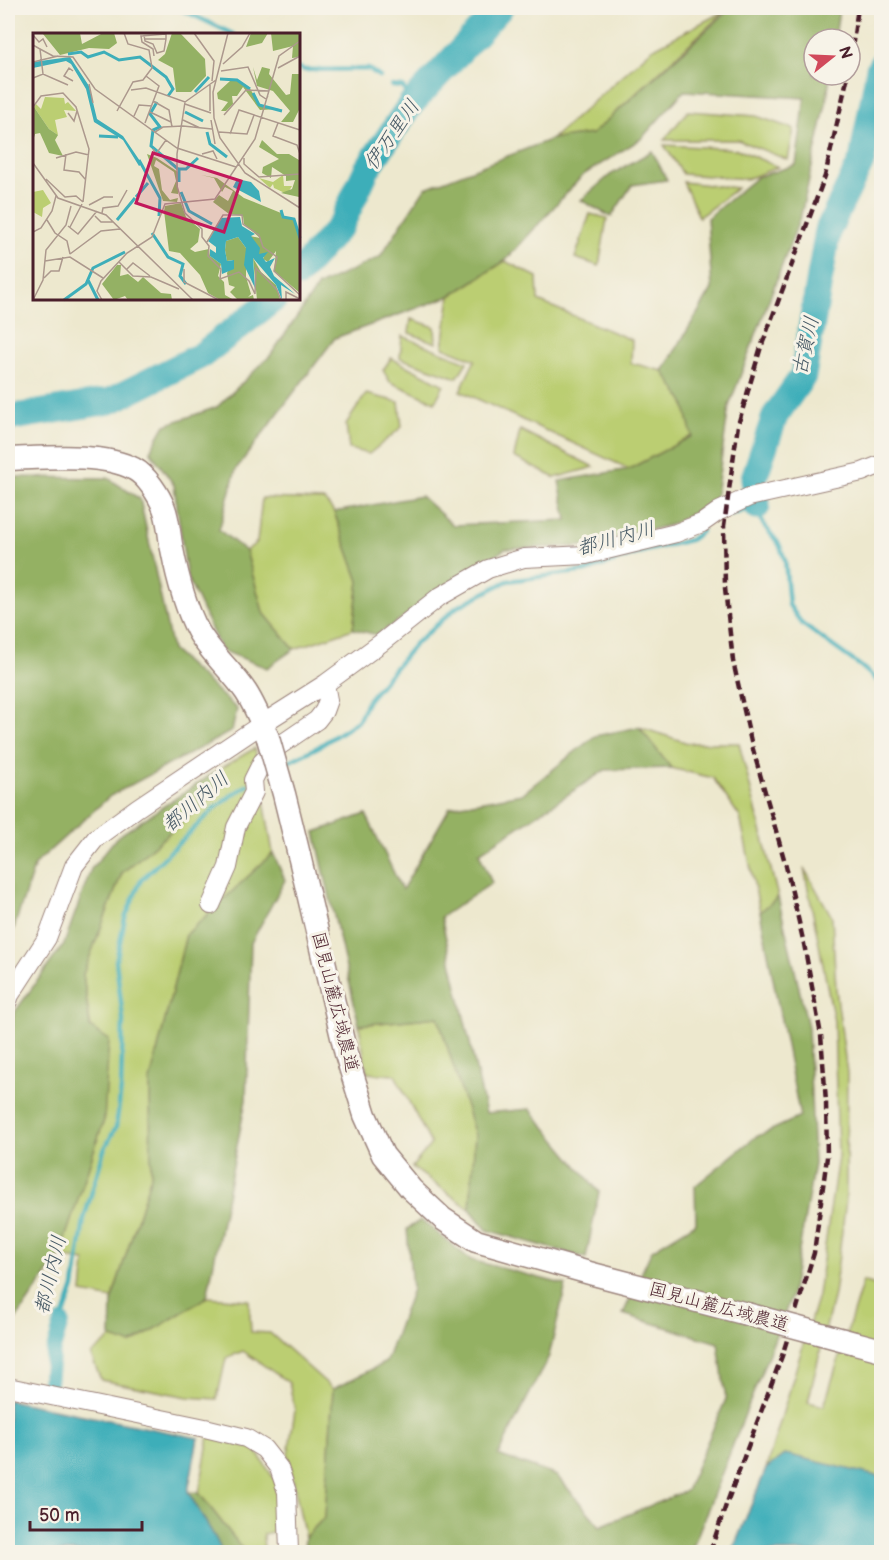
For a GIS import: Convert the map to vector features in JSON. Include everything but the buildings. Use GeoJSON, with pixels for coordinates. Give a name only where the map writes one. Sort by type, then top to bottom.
{"type":"FeatureCollection","features":[{"type":"Feature","properties":{"kind":"street","name":"国見山麓広域農道"},"geometry":{"type":"LineString","coordinates":[[8,459],[64,456],[115,461],[136,469],[153,488],[164,509],[184,596],[198,631],[247,693],[265,731],[284,794],[346,1054],[365,1115],[383,1155],[411,1189],[443,1219],[476,1240],[593,1274],[882,1350]]}},
{"type":"Feature","properties":{"kind":"street"},"geometry":{"type":"LineString","coordinates":[[8,1001],[47,938],[74,866],[96,838],[137,808],[265,731],[439,597],[488,569],[524,558],[586,555],[676,533],[702,523],[718,512],[754,496],[862,472],[882,464]]}},
{"type":"Feature","properties":{"kind":"street"},"geometry":{"type":"LineString","coordinates":[[211,905],[228,867],[236,827],[262,762],[276,748],[317,720],[328,700],[325,684]]}},
{"type":"Feature","properties":{"kind":"street"},"geometry":{"type":"LineString","coordinates":[[8,1387],[246,1438],[264,1449],[279,1468],[287,1492],[289,1552]]}},
{"type":"Feature","properties":{"kind":"green space"},"geometry":{"type":"Polygon","coordinates":[[[731,8],[839,8],[837,27],[802,27],[802,87],[828,87],[827,99],[801,215],[729,406],[715,502],[670,525],[584,546],[505,549],[377,635],[353,629],[359,581],[334,512],[421,496],[453,525],[567,520],[559,481],[629,469],[692,436],[684,402],[663,371],[712,289],[707,218],[757,177],[796,165],[805,98],[684,91],[641,139],[583,175],[505,261],[450,296],[335,338],[236,469],[219,530],[246,551],[263,612],[294,649],[267,668],[221,650],[187,577],[174,485],[150,451],[165,425],[217,407],[270,356],[318,286],[380,257],[425,188],[552,139],[592,134],[731,8]]]}},
{"type":"Feature","properties":{"kind":"green space"},"geometry":{"type":"Polygon","coordinates":[[[726,10],[592,134],[552,139],[652,49],[726,10]]]}},
{"type":"Feature","properties":{"kind":"green space"},"geometry":{"type":"Polygon","coordinates":[[[688,111],[756,116],[794,129],[788,160],[738,140],[664,140],[688,111]]]}},
{"type":"Feature","properties":{"kind":"green space"},"geometry":{"type":"Polygon","coordinates":[[[664,145],[737,149],[778,167],[747,179],[683,174],[664,145]]]}},
{"type":"Feature","properties":{"kind":"green space"},"geometry":{"type":"Polygon","coordinates":[[[652,151],[667,180],[632,185],[611,217],[581,200],[610,175],[652,151]]]}},
{"type":"Feature","properties":{"kind":"green space"},"geometry":{"type":"Polygon","coordinates":[[[683,182],[737,188],[699,217],[683,182]]]}},
{"type":"Feature","properties":{"kind":"green space"},"geometry":{"type":"Polygon","coordinates":[[[590,214],[607,218],[599,266],[575,258],[590,214]]]}},
{"type":"Feature","properties":{"kind":"green space"},"geometry":{"type":"Polygon","coordinates":[[[505,261],[537,277],[538,301],[632,340],[631,363],[663,371],[684,402],[693,436],[629,469],[460,391],[475,360],[443,347],[450,296],[505,261]]]}},
{"type":"Feature","properties":{"kind":"green space"},"geometry":{"type":"Polygon","coordinates":[[[411,319],[435,327],[436,343],[409,333],[411,319]]]}},
{"type":"Feature","properties":{"kind":"green space"},"geometry":{"type":"Polygon","coordinates":[[[402,336],[467,362],[457,378],[400,358],[402,336]]]}},
{"type":"Feature","properties":{"kind":"green space"},"geometry":{"type":"Polygon","coordinates":[[[391,358],[444,385],[435,402],[390,382],[383,370],[391,358]]]}},
{"type":"Feature","properties":{"kind":"green space"},"geometry":{"type":"Polygon","coordinates":[[[366,394],[399,402],[402,427],[369,454],[349,449],[346,424],[366,394]]]}},
{"type":"Feature","properties":{"kind":"green space"},"geometry":{"type":"Polygon","coordinates":[[[520,430],[594,467],[555,478],[514,457],[520,430]]]}},
{"type":"Feature","properties":{"kind":"green space"},"geometry":{"type":"Polygon","coordinates":[[[16,477],[108,478],[140,499],[172,650],[237,709],[232,731],[110,796],[35,864],[8,946],[8,482],[16,477]]]}},
{"type":"Feature","properties":{"kind":"green space"},"geometry":{"type":"Polygon","coordinates":[[[262,498],[324,500],[334,512],[359,581],[353,629],[294,649],[263,612],[246,551],[257,542],[262,498]]]}},
{"type":"Feature","properties":{"kind":"green space"},"geometry":{"type":"Polygon","coordinates":[[[639,727],[688,743],[739,743],[778,897],[760,912],[740,817],[713,778],[671,768],[639,727]]]}},
{"type":"Feature","properties":{"kind":"green space"},"geometry":{"type":"Polygon","coordinates":[[[639,727],[671,768],[605,770],[479,853],[492,883],[441,917],[486,1113],[530,1109],[599,1192],[586,1258],[487,1230],[470,1209],[475,1135],[438,1017],[359,1025],[315,832],[366,814],[402,890],[450,807],[522,794],[595,736],[639,727]]]}},
{"type":"Feature","properties":{"kind":"green space"},"geometry":{"type":"Polygon","coordinates":[[[255,748],[273,853],[186,935],[150,1081],[151,1176],[112,1299],[82,1293],[85,1261],[59,1257],[104,1120],[83,974],[122,873],[214,795],[218,770],[255,748]]]}},
{"type":"Feature","properties":{"kind":"green space"},"geometry":{"type":"Polygon","coordinates":[[[218,770],[214,795],[122,873],[83,974],[90,1027],[109,1040],[104,1120],[59,1257],[8,1331],[8,1044],[14,1013],[64,944],[91,869],[117,837],[218,770]]]}},
{"type":"Feature","properties":{"kind":"green space"},"geometry":{"type":"Polygon","coordinates":[[[273,853],[285,880],[251,943],[246,1100],[207,1297],[131,1344],[111,1338],[112,1299],[151,1176],[150,1081],[186,935],[273,853]]]}},
{"type":"Feature","properties":{"kind":"green space"},"geometry":{"type":"Polygon","coordinates":[[[804,868],[832,917],[836,989],[847,1073],[846,1200],[834,1294],[808,1402],[824,1406],[863,1281],[881,1287],[881,1477],[785,1454],[766,1469],[818,1295],[838,1156],[834,1021],[804,868]]]}},
{"type":"Feature","properties":{"kind":"green space"},"geometry":{"type":"Polygon","coordinates":[[[778,897],[808,1027],[814,1164],[791,1297],[691,1552],[304,1552],[305,1537],[325,1517],[333,1389],[386,1362],[412,1289],[407,1229],[421,1220],[471,1260],[566,1285],[549,1356],[498,1455],[557,1476],[600,1526],[686,1491],[726,1399],[718,1343],[623,1314],[652,1250],[696,1223],[695,1186],[754,1138],[800,1117],[760,912],[778,897]]]}},
{"type":"Feature","properties":{"kind":"green space"},"geometry":{"type":"Polygon","coordinates":[[[438,1017],[475,1135],[470,1209],[412,1167],[431,1144],[395,1075],[367,1073],[359,1025],[438,1017]]]}},
{"type":"Feature","properties":{"kind":"green space"},"geometry":{"type":"Polygon","coordinates":[[[207,1297],[249,1300],[251,1332],[270,1333],[333,1389],[325,1517],[305,1537],[288,1455],[295,1410],[289,1383],[243,1351],[226,1358],[217,1399],[188,1397],[101,1380],[91,1355],[111,1338],[131,1344],[207,1297]]]}},
{"type":"Feature","properties":{"kind":"green space"},"geometry":{"type":"Polygon","coordinates":[[[209,1436],[255,1449],[276,1482],[281,1530],[263,1534],[264,1552],[245,1552],[199,1493],[209,1436]]]}},
{"type":"Feature","properties":{"kind":"green space"},"geometry":{"type":"Polygon","coordinates":[[[188,1492],[199,1493],[245,1552],[222,1552],[188,1492]]]}},
{"type":"Feature","properties":{"kind":"water"},"geometry":{"type":"Polygon","coordinates":[[[8,1400],[198,1438],[188,1492],[222,1552],[8,1552],[8,1400]]]}},
{"type":"Feature","properties":{"kind":"water"},"geometry":{"type":"Polygon","coordinates":[[[785,1454],[881,1477],[881,1552],[732,1552],[766,1469],[785,1454]]]}},
{"type":"Feature","properties":{"kind":"waterway"},"geometry":{"type":"LineString","coordinates":[[178,8],[231,33]]}},
{"type":"Feature","properties":{"kind":"waterway","name":"伊万里川"},"geometry":{"type":"LineString","coordinates":[[300,272],[341,225],[367,169],[411,104],[500,8]]}},
{"type":"Feature","properties":{"kind":"waterway","name":"古賀川"},"geometry":{"type":"LineString","coordinates":[[757,506],[754,478],[775,416],[803,376],[828,230],[862,160],[879,69],[882,64]]}},
{"type":"Feature","properties":{"kind":"waterway"},"geometry":{"type":"LineString","coordinates":[[300,68],[304,70],[369,69],[380,77]]}},
{"type":"Feature","properties":{"kind":"waterway"},"geometry":{"type":"LineString","coordinates":[[392,86],[403,87],[411,104]]}},
{"type":"Feature","properties":{"kind":"waterway","name":"伊万里川"},"geometry":{"type":"LineString","coordinates":[[8,418],[110,401],[202,355],[272,300]]}},
{"type":"Feature","properties":{"kind":"waterway","name":"古賀川"},"geometry":{"type":"LineString","coordinates":[[730,515],[757,506],[763,524],[779,544],[785,560],[789,605],[802,624],[862,667],[882,685]]}},
{"type":"Feature","properties":{"kind":"waterway","name":"都川内川"},"geometry":{"type":"LineString","coordinates":[[284,764],[318,747],[358,721],[368,700],[415,644],[457,607],[507,581],[586,571],[645,551],[690,540],[702,531]]}},
{"type":"Feature","properties":{"kind":"waterway","name":"都川内川"},"geometry":{"type":"LineString","coordinates":[[62,1321],[74,1287],[84,1219],[104,1150],[116,1127],[121,1089],[123,1019],[116,961],[125,918],[141,880],[213,810],[248,785]]}},
{"type":"Feature","properties":{"kind":"waterway","name":"都川内川"},"geometry":{"type":"LineString","coordinates":[[49,1387],[53,1351],[62,1321]]}},
{"type":"Feature","properties":{"kind":"railway"},"geometry":{"type":"LineString","coordinates":[[855,27],[858,8]]}},
{"type":"Feature","properties":{"kind":"railway"},"geometry":{"type":"LineString","coordinates":[[710,1552],[782,1356],[814,1253],[827,1157],[821,1035],[804,944],[786,866],[752,746],[733,661],[725,588],[724,526],[738,425],[760,350],[825,176],[845,87]]}}]}
